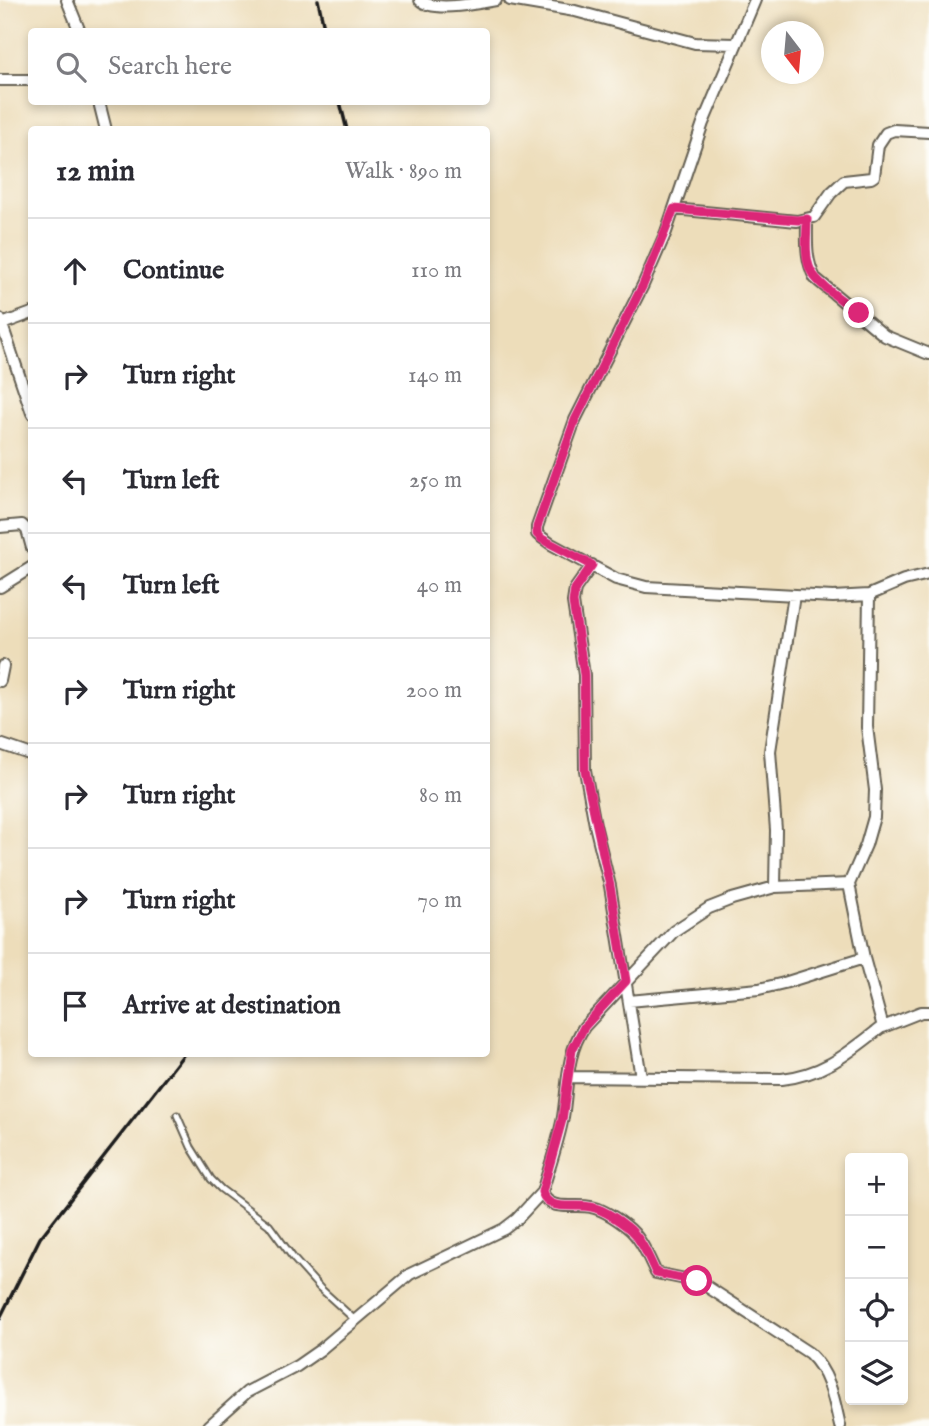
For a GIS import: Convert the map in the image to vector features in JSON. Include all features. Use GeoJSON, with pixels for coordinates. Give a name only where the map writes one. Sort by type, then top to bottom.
{"type":"FeatureCollection","features":[{"type":"Feature","properties":{"kind":"street"},"geometry":{"type":"LineString","coordinates":[[67,0],[78,28]]}},
{"type":"Feature","properties":{"kind":"street"},"geometry":{"type":"LineString","coordinates":[[420,0],[430,5],[460,5],[496,0]]}},
{"type":"Feature","properties":{"kind":"street"},"geometry":{"type":"LineString","coordinates":[[510,0],[576,6],[695,43],[736,44]]}},
{"type":"Feature","properties":{"kind":"street"},"geometry":{"type":"LineString","coordinates":[[755,0],[703,123],[674,209],[643,285],[575,420],[537,527],[537,534],[615,579],[646,587],[794,595],[869,595],[904,580],[929,574]]}},
{"type":"Feature","properties":{"kind":"street"},"geometry":{"type":"LineString","coordinates":[[0,80],[28,80]]}},
{"type":"Feature","properties":{"kind":"street"},"geometry":{"type":"LineString","coordinates":[[100,105],[105,126]]}},
{"type":"Feature","properties":{"kind":"street"},"geometry":{"type":"LineString","coordinates":[[674,209],[797,220],[814,217],[831,193],[844,181],[874,176],[878,145],[886,132],[929,132]]}},
{"type":"Feature","properties":{"kind":"street"},"geometry":{"type":"LineString","coordinates":[[807,219],[807,255],[809,268],[815,278],[885,336],[929,354]]}},
{"type":"Feature","properties":{"kind":"street"},"geometry":{"type":"LineString","coordinates":[[28,314],[1,321],[28,401]]}},
{"type":"Feature","properties":{"kind":"street"},"geometry":{"type":"LineString","coordinates":[[0,527],[22,526],[28,534]]}},
{"type":"Feature","properties":{"kind":"street"},"geometry":{"type":"LineString","coordinates":[[592,565],[575,589],[573,602],[584,675],[585,770],[610,886],[641,1077]]}},
{"type":"Feature","properties":{"kind":"street"},"geometry":{"type":"LineString","coordinates":[[0,587],[28,570]]}},
{"type":"Feature","properties":{"kind":"street"},"geometry":{"type":"LineString","coordinates":[[775,887],[776,830],[770,751],[794,595]]}},
{"type":"Feature","properties":{"kind":"street"},"geometry":{"type":"LineString","coordinates":[[869,595],[867,727],[875,789],[874,817],[866,845],[849,884],[864,958],[883,1026]]}},
{"type":"Feature","properties":{"kind":"street"},"geometry":{"type":"LineString","coordinates":[[0,681],[3,666]]}},
{"type":"Feature","properties":{"kind":"street"},"geometry":{"type":"LineString","coordinates":[[0,744],[28,754]]}},
{"type":"Feature","properties":{"kind":"street"},"geometry":{"type":"LineString","coordinates":[[209,1426],[247,1392],[308,1359],[410,1274],[504,1229],[517,1219],[542,1192],[562,1120],[572,1050],[577,1037],[674,931],[690,919],[732,899],[775,887],[849,884]]}},
{"type":"Feature","properties":{"kind":"street"},"geometry":{"type":"LineString","coordinates":[[629,1001],[759,989],[864,958]]}},
{"type":"Feature","properties":{"kind":"street"},"geometry":{"type":"LineString","coordinates":[[568,1077],[782,1079],[804,1076],[824,1068],[883,1026],[920,1012],[929,1012]]}},
{"type":"Feature","properties":{"kind":"street"},"geometry":{"type":"LineString","coordinates":[[542,1192],[545,1200],[553,1205],[591,1207],[626,1226],[642,1243],[656,1273],[700,1283],[809,1353],[820,1363],[828,1379],[840,1426]]}},
{"type":"Feature","properties":{"kind":"lane"},"geometry":{"type":"LineString","coordinates":[[177,1115],[191,1147],[211,1179],[269,1224],[294,1259],[320,1288],[355,1320]]}},
{"type":"Feature","properties":{"kind":"railway"},"geometry":{"type":"LineString","coordinates":[[318,0],[324,28]]}},
{"type":"Feature","properties":{"kind":"railway"},"geometry":{"type":"LineString","coordinates":[[341,105],[346,126]]}},
{"type":"Feature","properties":{"kind":"railway"},"geometry":{"type":"LineString","coordinates":[[0,1318],[40,1238],[182,1057]]}},
{"type":"Feature","properties":{"kind":"route"},"geometry":{"type":"LineString","coordinates":[[697,1281],[656,1273],[642,1243],[626,1226],[596,1208],[553,1205],[545,1200],[542,1192],[562,1120],[572,1050],[577,1037],[626,981],[610,886],[585,770],[584,675],[573,602],[575,589],[592,565],[542,539],[537,534],[537,527],[575,420],[643,285],[674,209],[807,219],[809,268],[815,278],[859,313]]}}]}
